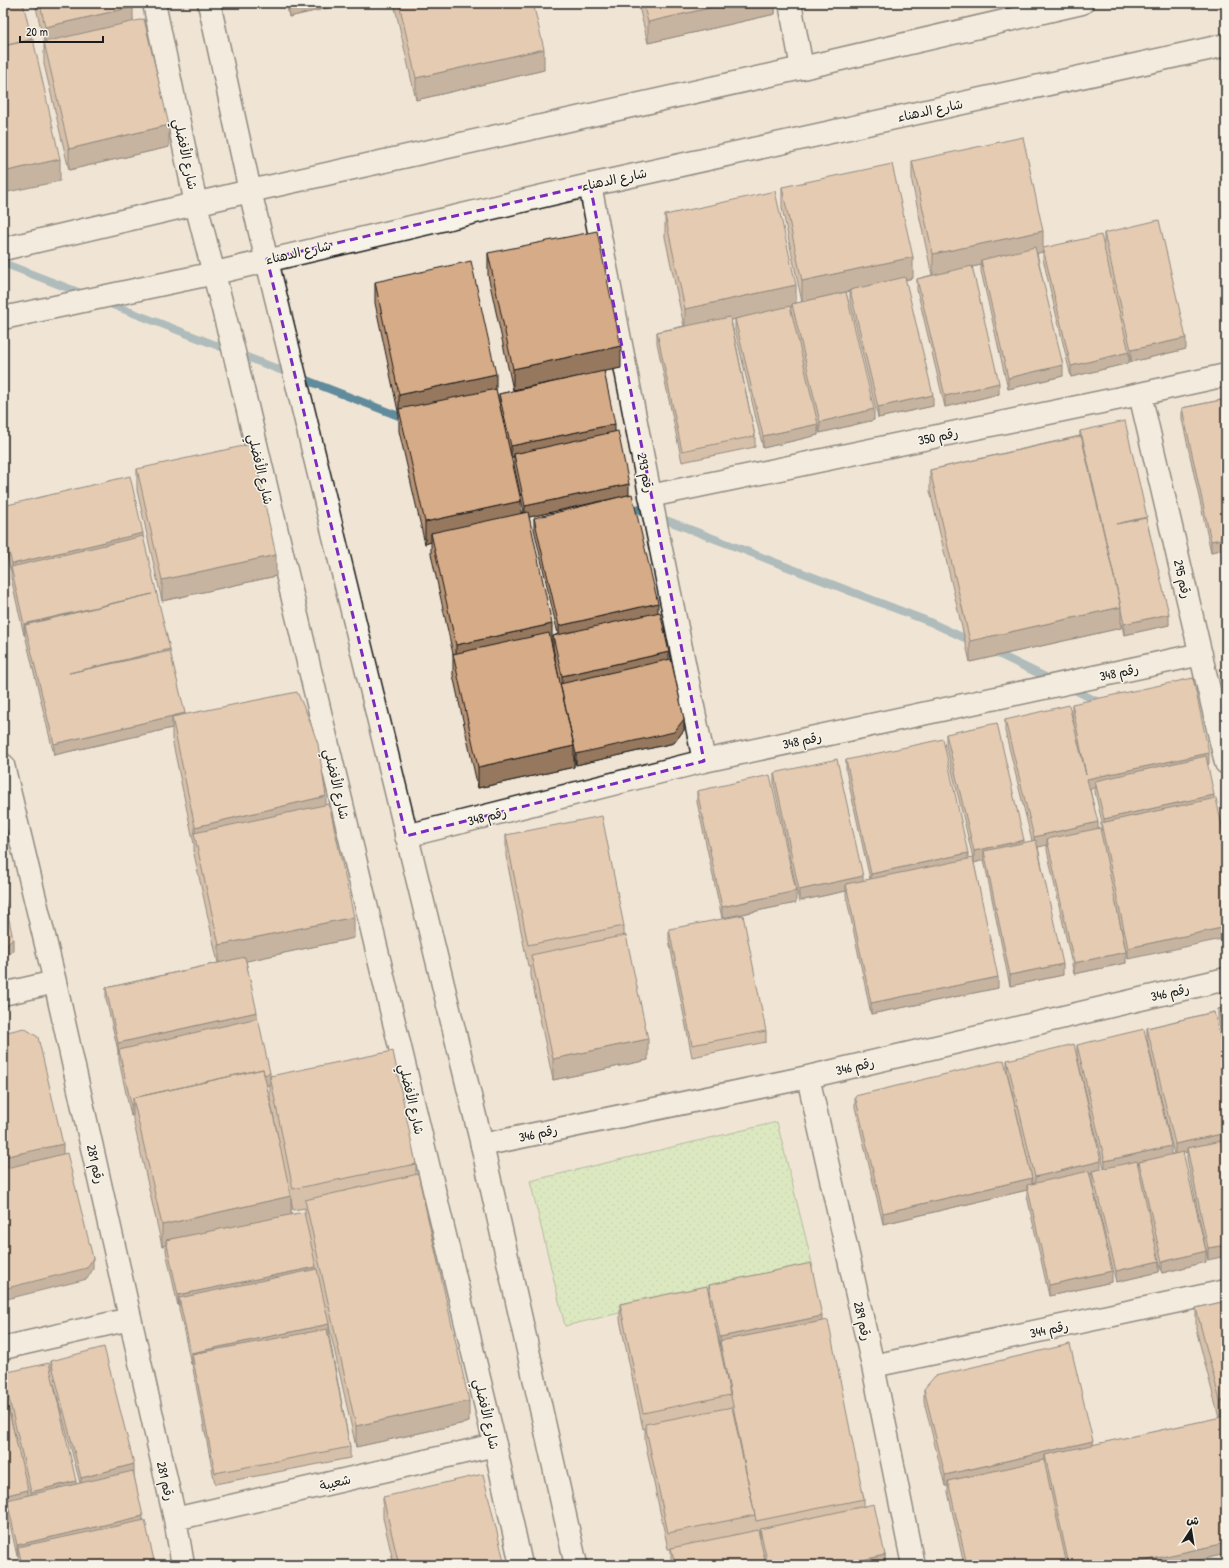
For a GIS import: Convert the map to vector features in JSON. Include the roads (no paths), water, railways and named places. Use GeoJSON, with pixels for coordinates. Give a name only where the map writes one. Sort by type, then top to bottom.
{"type":"FeatureCollection","features":[{"type":"Feature","properties":{"kind":"street","name":"شارع الأفضلي"},"geometry":{"type":"LineString","coordinates":[[154,3],[196,204],[214,273],[495,1445],[522,1565]]}},
{"type":"Feature","properties":{"kind":"street"},"geometry":{"type":"LineString","coordinates":[[209,3],[250,191],[482,1145],[576,1565]]}},
{"type":"Feature","properties":{"kind":"street"},"geometry":{"type":"LineString","coordinates":[[790,3],[802,68]]}},
{"type":"Feature","properties":{"kind":"street"},"geometry":{"type":"LineString","coordinates":[[3,249],[250,191],[802,68],[1052,6],[1082,3]]}},
{"type":"Feature","properties":{"kind":"street","name":"شارع الدهناء"},"geometry":{"type":"LineString","coordinates":[[3,318],[214,273],[590,184],[1226,46]]}},
{"type":"Feature","properties":{"kind":"street","name":"رقم 293"},"geometry":{"type":"LineString","coordinates":[[590,184],[650,496],[704,761]]}},
{"type":"Feature","properties":{"kind":"street","name":"رقم 350"},"geometry":{"type":"LineString","coordinates":[[650,496],[1226,375]]}},
{"type":"Feature","properties":{"kind":"street","name":"رقم 295"},"geometry":{"type":"LineString","coordinates":[[1140,394],[1226,763]]}},
{"type":"Feature","properties":{"kind":"street","name":"رقم 348"},"geometry":{"type":"LineString","coordinates":[[406,836],[704,761],[1201,654]]}},
{"type":"Feature","properties":{"kind":"street","name":"رقم 281"},"geometry":{"type":"LineString","coordinates":[[3,765],[55,982],[175,1519],[183,1565]]}},
{"type":"Feature","properties":{"kind":"street","name":"رقم 346"},"geometry":{"type":"LineString","coordinates":[[482,1145],[808,1077],[1226,979]]}},
{"type":"Feature","properties":{"kind":"street"},"geometry":{"type":"LineString","coordinates":[[3,994],[55,982]]}},
{"type":"Feature","properties":{"kind":"street","name":"رقم 289"},"geometry":{"type":"LineString","coordinates":[[808,1077],[873,1366],[913,1565]]}},
{"type":"Feature","properties":{"kind":"street","name":"رقم 344"},"geometry":{"type":"LineString","coordinates":[[873,1366],[1226,1291]]}},
{"type":"Feature","properties":{"kind":"street"},"geometry":{"type":"LineString","coordinates":[[3,1348],[130,1319]]}},
{"type":"Feature","properties":{"kind":"street","name":"شعيبة"},"geometry":{"type":"LineString","coordinates":[[175,1519],[495,1445]]}},
{"type":"Feature","properties":{"kind":"waterway"},"geometry":{"type":"LineString","coordinates":[[3,263],[86,295]]}},
{"type":"Feature","properties":{"kind":"waterway"},"geometry":{"type":"LineString","coordinates":[[105,302],[409,420]]}},
{"type":"Feature","properties":{"kind":"waterway"},"geometry":{"type":"LineString","coordinates":[[627,505],[930,622],[975,643]]}},
{"type":"Feature","properties":{"kind":"waterway"},"geometry":{"type":"LineString","coordinates":[[992,651],[1054,681]]}},
{"type":"Feature","properties":{"kind":"waterway"},"geometry":{"type":"LineString","coordinates":[[1068,687],[1103,704]]}}]}
